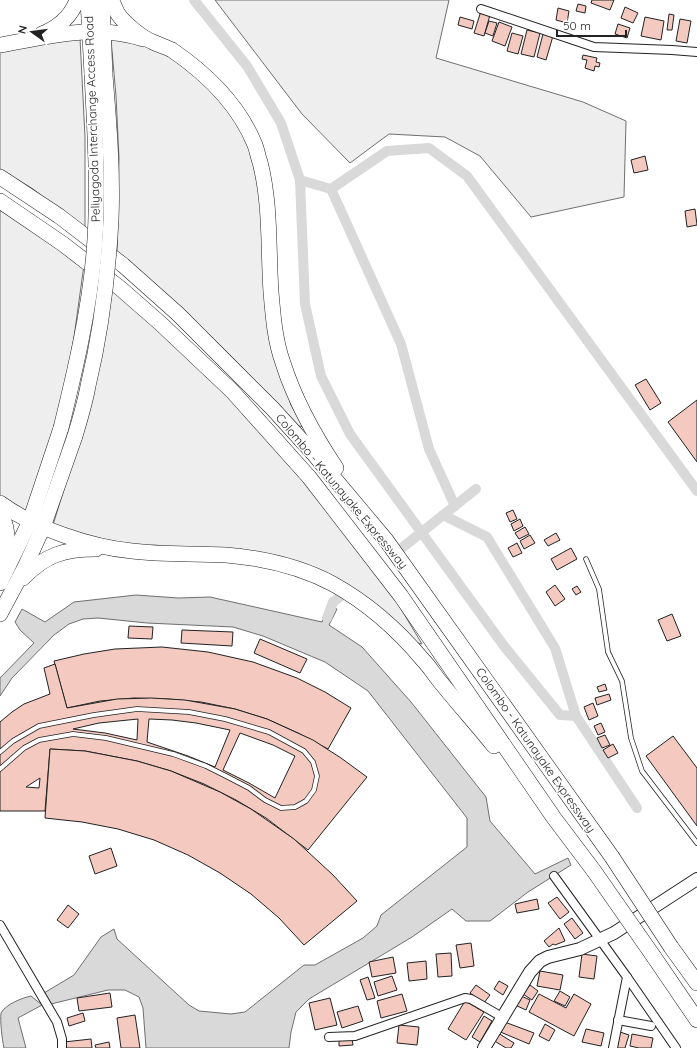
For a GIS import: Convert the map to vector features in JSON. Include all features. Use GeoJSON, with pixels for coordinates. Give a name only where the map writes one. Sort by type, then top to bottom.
{"type":"FeatureCollection","features":[{"type":"Feature","properties":{"kind":"highway"},"geometry":{"type":"LineString","coordinates":[[20,42],[51,31],[68,18],[77,0]]}},
{"type":"Feature","properties":{"kind":"highway","name":"Peliyagoda Interchange Access Road"},"geometry":{"type":"LineString","coordinates":[[88,0],[97,31]]}},
{"type":"Feature","properties":{"kind":"highway","name":"Peliyagoda Interchange Access Road"},"geometry":{"type":"LineString","coordinates":[[0,614],[15,586],[36,524],[61,428],[83,334],[94,254],[99,75],[97,31],[102,0]]}},
{"type":"Feature","properties":{"kind":"highway"},"geometry":{"type":"LineString","coordinates":[[111,0],[117,13],[122,19],[151,42]]}},
{"type":"Feature","properties":{"kind":"highway"},"geometry":{"type":"LineString","coordinates":[[0,45],[70,33],[97,31],[131,35],[170,49],[204,75],[226,97],[240,116],[255,146],[263,175],[269,215],[271,291],[274,322],[282,363],[300,407],[317,440],[386,540]]}},
{"type":"Feature","properties":{"kind":"highway","name":"Peliyagoda Interchange Access Road"},"geometry":{"type":"LineString","coordinates":[[0,583],[36,524],[75,436],[88,386],[99,329],[111,220],[111,166],[99,75]]}},
{"type":"Feature","properties":{"kind":"highway","name":"Colombo - Katunayake Expressway"},"geometry":{"type":"LineString","coordinates":[[0,177],[59,216],[123,265],[178,314],[273,409],[313,453],[386,540],[612,857],[697,983]]}},
{"type":"Feature","properties":{"kind":"highway","name":"Colombo - Katunayake Expressway"},"geometry":{"type":"LineString","coordinates":[[0,201],[69,248],[120,288],[160,323],[232,391],[304,471],[401,596],[554,818],[594,871],[697,1020]]}},
{"type":"Feature","properties":{"kind":"highway"},"geometry":{"type":"LineString","coordinates":[[0,503],[15,513],[50,531],[109,549]]}},
{"type":"Feature","properties":{"kind":"highway"},"geometry":{"type":"LineString","coordinates":[[0,511],[8,543],[7,554],[0,580]]}},
{"type":"Feature","properties":{"kind":"highway"},"geometry":{"type":"LineString","coordinates":[[15,586],[38,564],[61,552],[77,549],[109,549],[134,552],[227,555],[255,559],[306,572],[333,584],[364,603],[406,640],[554,818]]}},
{"type":"Feature","properties":{"kind":"street"},"geometry":{"type":"LineString","coordinates":[[481,9],[594,47],[697,52]]}},
{"type":"Feature","properties":{"kind":"street"},"geometry":{"type":"LineString","coordinates":[[554,876],[676,1048]]}},
{"type":"Feature","properties":{"kind":"street"},"geometry":{"type":"LineString","coordinates":[[484,1048],[530,972],[540,961],[548,957],[580,949],[614,933],[697,879]]}},
{"type":"Feature","properties":{"kind":"street"},"geometry":{"type":"LineString","coordinates":[[0,925],[50,1008],[57,1022],[62,1038],[62,1048]]}},
{"type":"Feature","properties":{"kind":"street"},"geometry":{"type":"LineString","coordinates":[[613,1048],[627,978]]}},
{"type":"Feature","properties":{"kind":"street"},"geometry":{"type":"LineString","coordinates":[[329,1037],[355,1036],[465,998],[471,998],[502,1017]]}},
{"type":"Feature","properties":{"kind":"street"},"geometry":{"type":"LineString","coordinates":[[618,1020],[651,1026]]}},
{"type":"Feature","properties":{"kind":"lane"},"geometry":{"type":"LineString","coordinates":[[586,559],[599,588],[608,652],[622,681],[631,738],[642,771],[697,843]]}},
{"type":"Feature","properties":{"kind":"lane"},"geometry":{"type":"LineString","coordinates":[[0,752],[13,741],[39,726],[137,709],[189,712],[225,718],[270,732],[304,751],[312,762],[317,776],[314,790],[306,800],[295,807],[281,808],[265,800],[249,788],[224,775],[206,766],[173,754],[113,740],[73,734],[39,740],[24,748],[0,769]]}},
{"type":"Feature","properties":{"kind":"shaded area"},"geometry":{"type":"Polygon","coordinates":[[[215,0],[449,0],[436,58],[583,102],[626,121],[624,197],[531,217],[480,156],[445,137],[389,134],[350,163],[302,114],[215,0]]]}},
{"type":"Feature","properties":{"kind":"shaded area"},"geometry":{"type":"Polygon","coordinates":[[[115,37],[160,51],[197,75],[224,103],[246,139],[258,174],[287,391],[291,405],[303,427],[299,426],[230,355],[185,312],[117,255],[119,158],[111,39],[115,37]]]}},
{"type":"Feature","properties":{"kind":"shaded area"},"geometry":{"type":"Polygon","coordinates":[[[80,38],[85,137],[85,230],[33,189],[0,169],[0,49],[80,38]]]}},
{"type":"Feature","properties":{"kind":"shaded area"},"geometry":{"type":"Polygon","coordinates":[[[0,207],[84,265],[74,337],[63,399],[29,510],[24,514],[0,498],[0,207]]]}},
{"type":"Feature","properties":{"kind":"shaded area"},"geometry":{"type":"Polygon","coordinates":[[[110,284],[259,424],[383,579],[422,644],[418,643],[318,571],[114,547],[52,528],[80,438],[110,284]]]}},
{"type":"Feature","properties":{"kind":"shaded area"},"geometry":{"type":"Polygon","coordinates":[[[136,595],[178,598],[210,597],[322,622],[328,606],[337,609],[329,625],[362,647],[411,702],[486,797],[490,821],[535,874],[568,858],[571,865],[528,892],[490,921],[466,921],[452,909],[412,937],[309,999],[296,1012],[289,1048],[146,1048],[143,1008],[139,997],[125,990],[108,990],[51,1004],[44,993],[74,975],[101,937],[114,929],[117,939],[189,1005],[199,1011],[231,1014],[245,1012],[304,965],[315,965],[363,938],[377,926],[381,915],[467,847],[467,818],[368,691],[325,662],[263,636],[233,627],[147,623],[98,618],[83,619],[69,624],[54,635],[12,678],[0,696],[0,678],[34,643],[20,630],[15,622],[22,609],[45,622],[74,602],[136,595]]]}},
{"type":"Feature","properties":{"kind":"shaded area"},"geometry":{"type":"Polygon","coordinates":[[[31,996],[42,1005],[18,1018],[26,1048],[4,1048],[1,1030],[1,1013],[10,1004],[31,996]]]}},
{"type":"Feature","properties":{"kind":"building"},"geometry":{"type":"Polygon","coordinates":[[[592,0],[614,0],[610,10],[591,3],[592,0]]]}},
{"type":"Feature","properties":{"kind":"building"},"geometry":{"type":"Polygon","coordinates":[[[578,4],[586,6],[585,13],[576,11],[578,4]]]}},
{"type":"Feature","properties":{"kind":"building"},"geometry":{"type":"Polygon","coordinates":[[[625,7],[638,13],[633,23],[621,18],[625,7]]]}},
{"type":"Feature","properties":{"kind":"building"},"geometry":{"type":"Polygon","coordinates":[[[558,8],[569,11],[567,23],[556,20],[558,8]]]}},
{"type":"Feature","properties":{"kind":"building"},"geometry":{"type":"Polygon","coordinates":[[[481,11],[490,15],[484,36],[474,33],[481,11]]]}},
{"type":"Feature","properties":{"kind":"building"},"geometry":{"type":"Polygon","coordinates":[[[669,14],[674,15],[672,30],[667,30],[669,14]]]}},
{"type":"Feature","properties":{"kind":"building"},"geometry":{"type":"Polygon","coordinates":[[[460,17],[474,21],[472,29],[458,25],[460,17]]]}},
{"type":"Feature","properties":{"kind":"building"},"geometry":{"type":"Polygon","coordinates":[[[645,17],[664,21],[661,40],[641,36],[645,17]]]}},
{"type":"Feature","properties":{"kind":"building"},"geometry":{"type":"Polygon","coordinates":[[[680,19],[691,21],[687,43],[676,41],[680,19]]]}},
{"type":"Feature","properties":{"kind":"building"},"geometry":{"type":"Polygon","coordinates":[[[489,21],[497,23],[493,36],[485,33],[489,21]]]}},
{"type":"Feature","properties":{"kind":"building"},"geometry":{"type":"Polygon","coordinates":[[[499,22],[512,27],[505,46],[492,41],[499,22]]]}},
{"type":"Feature","properties":{"kind":"building"},"geometry":{"type":"Polygon","coordinates":[[[618,24],[630,28],[627,38],[615,34],[618,24]]]}},
{"type":"Feature","properties":{"kind":"building"},"geometry":{"type":"Polygon","coordinates":[[[527,30],[540,33],[534,57],[521,54],[527,30]]]}},
{"type":"Feature","properties":{"kind":"building"},"geometry":{"type":"Polygon","coordinates":[[[512,33],[523,36],[518,54],[507,51],[512,33]]]}},
{"type":"Feature","properties":{"kind":"building"},"geometry":{"type":"Polygon","coordinates":[[[543,34],[553,36],[546,60],[537,57],[543,34]]]}},
{"type":"Feature","properties":{"kind":"building"},"geometry":{"type":"Polygon","coordinates":[[[583,55],[597,58],[596,62],[600,63],[599,67],[595,66],[594,71],[585,68],[587,60],[582,59],[583,55]]]}},
{"type":"Feature","properties":{"kind":"building"},"geometry":{"type":"Polygon","coordinates":[[[645,156],[648,170],[634,173],[631,160],[645,156]]]}},
{"type":"Feature","properties":{"kind":"building"},"geometry":{"type":"Polygon","coordinates":[[[695,209],[697,225],[687,227],[685,211],[695,209]]]}},
{"type":"Feature","properties":{"kind":"building"},"geometry":{"type":"Polygon","coordinates":[[[646,379],[661,403],[650,410],[635,385],[646,379]]]}},
{"type":"Feature","properties":{"kind":"building"},"geometry":{"type":"Polygon","coordinates":[[[697,400],[697,462],[668,422],[697,400]]]}},
{"type":"Feature","properties":{"kind":"building"},"geometry":{"type":"Polygon","coordinates":[[[513,510],[517,519],[510,522],[506,513],[513,510]]]}},
{"type":"Feature","properties":{"kind":"building"},"geometry":{"type":"Polygon","coordinates":[[[520,519],[523,526],[514,531],[511,524],[520,519]]]}},
{"type":"Feature","properties":{"kind":"building"},"geometry":{"type":"Polygon","coordinates":[[[525,527],[529,534],[519,539],[515,533],[525,527]]]}},
{"type":"Feature","properties":{"kind":"building"},"geometry":{"type":"Polygon","coordinates":[[[556,533],[560,540],[548,546],[544,540],[556,533]]]}},
{"type":"Feature","properties":{"kind":"building"},"geometry":{"type":"Polygon","coordinates":[[[530,535],[535,543],[524,549],[520,541],[530,535]]]}},
{"type":"Feature","properties":{"kind":"building"},"geometry":{"type":"Polygon","coordinates":[[[517,543],[522,553],[513,557],[508,548],[517,543]]]}},
{"type":"Feature","properties":{"kind":"building"},"geometry":{"type":"Polygon","coordinates":[[[571,548],[577,559],[557,570],[551,559],[571,548]]]}},
{"type":"Feature","properties":{"kind":"building"},"geometry":{"type":"Polygon","coordinates":[[[555,585],[565,599],[555,606],[546,592],[555,585]]]}},
{"type":"Feature","properties":{"kind":"building"},"geometry":{"type":"Polygon","coordinates":[[[577,586],[581,592],[576,595],[572,589],[577,586]]]}},
{"type":"Feature","properties":{"kind":"building"},"geometry":{"type":"Polygon","coordinates":[[[672,614],[681,636],[667,641],[658,620],[672,614]]]}},
{"type":"Feature","properties":{"kind":"building"},"geometry":{"type":"Polygon","coordinates":[[[129,626],[153,627],[152,639],[128,638],[129,626]]]}},
{"type":"Feature","properties":{"kind":"building"},"geometry":{"type":"Polygon","coordinates":[[[182,630],[233,632],[232,646],[181,643],[182,630]]]}},
{"type":"Feature","properties":{"kind":"building"},"geometry":{"type":"Polygon","coordinates":[[[260,639],[307,659],[300,673],[254,653],[260,639]]]}},
{"type":"Feature","properties":{"kind":"building"},"geometry":{"type":"Polygon","coordinates":[[[162,647],[208,652],[253,662],[297,678],[325,692],[351,708],[328,749],[267,719],[235,709],[201,702],[134,698],[100,701],[67,708],[54,661],[115,649],[162,647]]]}},
{"type":"Feature","properties":{"kind":"building"},"geometry":{"type":"Polygon","coordinates":[[[55,664],[67,708],[117,699],[151,698],[185,700],[235,709],[267,719],[313,740],[367,777],[308,850],[266,818],[236,800],[204,784],[171,771],[137,761],[85,751],[50,749],[45,811],[0,811],[0,722],[24,704],[50,694],[44,668],[55,664]],[[138,719],[99,723],[73,729],[105,733],[137,740],[138,719]],[[149,719],[147,742],[215,767],[230,730],[196,723],[149,719]],[[240,733],[223,770],[275,798],[295,756],[273,745],[240,733]],[[40,778],[26,787],[39,788],[40,778]]]}},
{"type":"Feature","properties":{"kind":"building"},"geometry":{"type":"Polygon","coordinates":[[[605,684],[607,690],[599,692],[597,687],[605,684]]]}},
{"type":"Feature","properties":{"kind":"building"},"geometry":{"type":"Polygon","coordinates":[[[609,694],[611,700],[597,705],[595,698],[609,694]]]}},
{"type":"Feature","properties":{"kind":"building"},"geometry":{"type":"Polygon","coordinates":[[[593,703],[598,716],[589,720],[584,707],[593,703]]]}},
{"type":"Feature","properties":{"kind":"building"},"geometry":{"type":"Polygon","coordinates":[[[601,723],[605,732],[598,735],[594,726],[601,723]]]}},
{"type":"Feature","properties":{"kind":"building"},"geometry":{"type":"Polygon","coordinates":[[[605,735],[610,745],[602,748],[597,738],[605,735]]]}},
{"type":"Feature","properties":{"kind":"building"},"geometry":{"type":"Polygon","coordinates":[[[673,736],[697,768],[697,826],[646,756],[673,736]]]}},
{"type":"Feature","properties":{"kind":"building"},"geometry":{"type":"Polygon","coordinates":[[[613,744],[618,753],[608,758],[603,750],[613,744]]]}},
{"type":"Feature","properties":{"kind":"building"},"geometry":{"type":"Polygon","coordinates":[[[50,749],[85,751],[137,761],[171,771],[220,792],[251,809],[294,839],[333,875],[357,901],[304,945],[279,918],[251,894],[220,873],[188,855],[154,840],[118,829],[82,822],[45,818],[50,749]]]}},
{"type":"Feature","properties":{"kind":"building"},"geometry":{"type":"Polygon","coordinates":[[[111,848],[117,866],[95,874],[89,856],[111,848]]]}},
{"type":"Feature","properties":{"kind":"building"},"geometry":{"type":"Polygon","coordinates":[[[557,897],[569,912],[560,919],[548,903],[557,897]]]}},
{"type":"Feature","properties":{"kind":"building"},"geometry":{"type":"Polygon","coordinates":[[[537,899],[539,909],[517,913],[515,904],[537,899]]]}},
{"type":"Feature","properties":{"kind":"building"},"geometry":{"type":"Polygon","coordinates":[[[68,905],[79,914],[68,928],[57,920],[68,905]]]}},
{"type":"Feature","properties":{"kind":"building"},"geometry":{"type":"Polygon","coordinates":[[[572,918],[583,933],[575,939],[564,924],[572,918]]]}},
{"type":"Feature","properties":{"kind":"building"},"geometry":{"type":"Polygon","coordinates":[[[559,928],[565,941],[555,945],[553,944],[549,947],[544,941],[559,928]]]}},
{"type":"Feature","properties":{"kind":"building"},"geometry":{"type":"Polygon","coordinates":[[[471,943],[474,966],[460,968],[456,945],[471,943]]]}},
{"type":"Feature","properties":{"kind":"building"},"geometry":{"type":"Polygon","coordinates":[[[451,953],[452,976],[438,977],[436,954],[451,953]]]}},
{"type":"Feature","properties":{"kind":"building"},"geometry":{"type":"Polygon","coordinates":[[[582,954],[597,956],[594,979],[579,977],[582,954]]]}},
{"type":"Feature","properties":{"kind":"building"},"geometry":{"type":"Polygon","coordinates":[[[393,957],[396,973],[372,977],[369,962],[393,957]]]}},
{"type":"Feature","properties":{"kind":"building"},"geometry":{"type":"Polygon","coordinates":[[[426,961],[427,979],[409,981],[407,963],[426,961]]]}},
{"type":"Feature","properties":{"kind":"building"},"geometry":{"type":"Polygon","coordinates":[[[540,971],[563,975],[560,990],[537,986],[540,971]]]}},
{"type":"Feature","properties":{"kind":"building"},"geometry":{"type":"Polygon","coordinates":[[[392,976],[397,990],[378,996],[374,982],[392,976]]]}},
{"type":"Feature","properties":{"kind":"building"},"geometry":{"type":"Polygon","coordinates":[[[368,977],[375,998],[367,1000],[360,980],[368,977]]]}},
{"type":"Feature","properties":{"kind":"building"},"geometry":{"type":"Polygon","coordinates":[[[499,981],[508,986],[503,995],[494,989],[499,981]]]}},
{"type":"Feature","properties":{"kind":"building"},"geometry":{"type":"Polygon","coordinates":[[[476,985],[490,995],[484,1003],[470,993],[476,985]]]}},
{"type":"Feature","properties":{"kind":"building"},"geometry":{"type":"Polygon","coordinates":[[[530,985],[538,991],[532,1000],[523,994],[530,985]]]}},
{"type":"Feature","properties":{"kind":"building"},"geometry":{"type":"Polygon","coordinates":[[[560,991],[570,997],[565,1006],[554,1001],[560,991]]]}},
{"type":"Feature","properties":{"kind":"building"},"geometry":{"type":"Polygon","coordinates":[[[110,993],[112,1007],[79,1011],[77,998],[110,993]]]}},
{"type":"Feature","properties":{"kind":"building"},"geometry":{"type":"Polygon","coordinates":[[[402,994],[407,1011],[381,1018],[377,1001],[402,994]]]}},
{"type":"Feature","properties":{"kind":"building"},"geometry":{"type":"Polygon","coordinates":[[[539,994],[566,1008],[574,994],[591,1004],[574,1036],[529,1012],[539,994]]]}},
{"type":"Feature","properties":{"kind":"building"},"geometry":{"type":"Polygon","coordinates":[[[519,995],[530,1000],[526,1010],[515,1005],[519,995]]]}},
{"type":"Feature","properties":{"kind":"building"},"geometry":{"type":"Polygon","coordinates":[[[330,998],[337,1025],[315,1030],[309,1003],[330,998]]]}},
{"type":"Feature","properties":{"kind":"building"},"geometry":{"type":"Polygon","coordinates":[[[465,1001],[484,1012],[466,1040],[448,1029],[465,1001]]]}},
{"type":"Feature","properties":{"kind":"building"},"geometry":{"type":"Polygon","coordinates":[[[358,1006],[363,1021],[342,1028],[337,1012],[358,1006]]]}},
{"type":"Feature","properties":{"kind":"building"},"geometry":{"type":"Polygon","coordinates":[[[83,1013],[85,1021],[69,1026],[67,1018],[83,1013]]]}},
{"type":"Feature","properties":{"kind":"building"},"geometry":{"type":"Polygon","coordinates":[[[135,1015],[140,1048],[121,1048],[117,1018],[135,1015]]]}},
{"type":"Feature","properties":{"kind":"building"},"geometry":{"type":"Polygon","coordinates":[[[484,1016],[492,1021],[480,1042],[472,1037],[484,1016]]]}},
{"type":"Feature","properties":{"kind":"building"},"geometry":{"type":"Polygon","coordinates":[[[502,1021],[534,1033],[529,1044],[498,1031],[502,1021]]]}},
{"type":"Feature","properties":{"kind":"building"},"geometry":{"type":"Polygon","coordinates":[[[545,1024],[555,1030],[549,1041],[539,1036],[545,1024]]]}},
{"type":"Feature","properties":{"kind":"building"},"geometry":{"type":"Polygon","coordinates":[[[399,1025],[419,1027],[417,1045],[397,1043],[399,1025]]]}},
{"type":"Feature","properties":{"kind":"building"},"geometry":{"type":"Polygon","coordinates":[[[586,1029],[604,1033],[601,1046],[582,1042],[586,1029]]]}},
{"type":"Feature","properties":{"kind":"building"},"geometry":{"type":"Polygon","coordinates":[[[620,1032],[629,1035],[625,1048],[617,1048],[620,1032]]]}},
{"type":"Feature","properties":{"kind":"building"},"geometry":{"type":"Polygon","coordinates":[[[498,1033],[514,1043],[511,1048],[506,1048],[493,1040],[498,1033]]]}},
{"type":"Feature","properties":{"kind":"building"},"geometry":{"type":"Polygon","coordinates":[[[632,1034],[653,1038],[651,1048],[630,1046],[632,1034]]]}},
{"type":"Feature","properties":{"kind":"building"},"geometry":{"type":"Polygon","coordinates":[[[91,1039],[92,1048],[65,1048],[64,1042],[91,1039]]]}},
{"type":"Feature","properties":{"kind":"building"},"geometry":{"type":"Polygon","coordinates":[[[352,1039],[353,1045],[339,1046],[339,1040],[352,1039]]]}},
{"type":"Feature","properties":{"kind":"building"},"geometry":{"type":"Polygon","coordinates":[[[109,1042],[110,1048],[96,1048],[95,1045],[109,1042]]]}},
{"type":"Feature","properties":{"kind":"waterway"},"geometry":{"type":"LineString","coordinates":[[194,0],[247,66],[281,123],[300,180],[331,189],[387,151],[429,148],[467,176],[697,491]]}},
{"type":"Feature","properties":{"kind":"waterway"},"geometry":{"type":"LineString","coordinates":[[300,180],[305,304],[321,376],[350,434],[504,646],[560,715],[576,716]]}},
{"type":"Feature","properties":{"kind":"waterway"},"geometry":{"type":"LineString","coordinates":[[331,189],[401,344],[429,449],[455,506]]}},
{"type":"Feature","properties":{"kind":"waterway"},"geometry":{"type":"LineString","coordinates":[[403,547],[476,489]]}},
{"type":"Feature","properties":{"kind":"waterway"},"geometry":{"type":"LineString","coordinates":[[443,515],[487,537],[555,648],[576,716],[637,808]]}},
{"type":"Feature","properties":{"kind":"waterway"},"geometry":{"type":"LineString","coordinates":[[327,618],[333,602],[341,596]]}}]}
